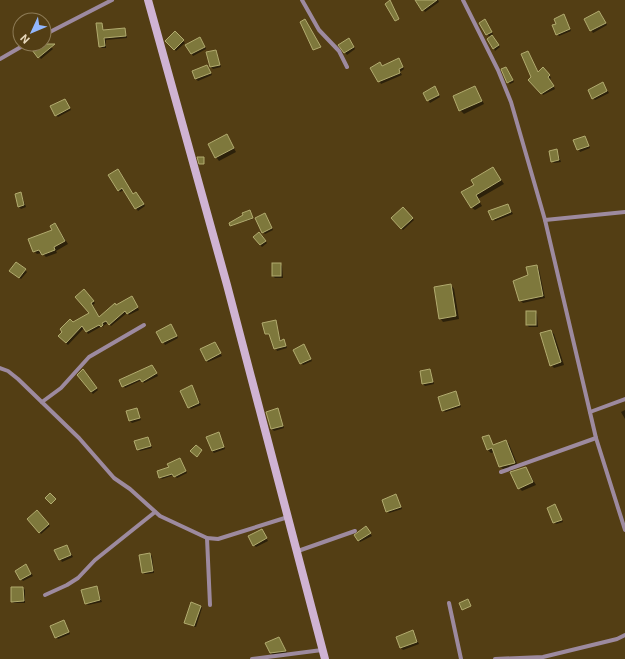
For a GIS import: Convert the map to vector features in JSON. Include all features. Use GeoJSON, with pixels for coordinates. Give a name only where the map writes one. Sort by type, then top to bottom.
{"type":"FeatureCollection","features":[{"type":"Feature","properties":{"kind":"street"},"geometry":{"type":"LineString","coordinates":[[52,31],[112,0]]}},
{"type":"Feature","properties":{"kind":"street"},"geometry":{"type":"LineString","coordinates":[[148,0],[298,551],[325,659]]}},
{"type":"Feature","properties":{"kind":"street"},"geometry":{"type":"LineString","coordinates":[[302,0],[319,30],[339,51],[347,67]]}},
{"type":"Feature","properties":{"kind":"street"},"geometry":{"type":"LineString","coordinates":[[463,0],[498,70],[511,102],[545,220],[596,438],[620,510],[625,530]]}},
{"type":"Feature","properties":{"kind":"street"},"geometry":{"type":"LineString","coordinates":[[0,59],[12,52]]}},
{"type":"Feature","properties":{"kind":"street"},"geometry":{"type":"LineString","coordinates":[[545,220],[625,212]]}},
{"type":"Feature","properties":{"kind":"street"},"geometry":{"type":"LineString","coordinates":[[42,402],[61,388],[89,358],[144,325]]}},
{"type":"Feature","properties":{"kind":"street"},"geometry":{"type":"LineString","coordinates":[[0,368],[8,371],[18,379],[42,402],[79,438],[114,478],[155,512],[168,520],[208,538],[226,537],[288,517]]}},
{"type":"Feature","properties":{"kind":"street"},"geometry":{"type":"LineString","coordinates":[[590,412],[625,399]]}},
{"type":"Feature","properties":{"kind":"street"},"geometry":{"type":"LineString","coordinates":[[501,472],[596,438]]}},
{"type":"Feature","properties":{"kind":"street"},"geometry":{"type":"LineString","coordinates":[[620,510],[625,508]]}},
{"type":"Feature","properties":{"kind":"street"},"geometry":{"type":"LineString","coordinates":[[45,595],[78,578],[95,560],[155,512]]}},
{"type":"Feature","properties":{"kind":"street"},"geometry":{"type":"LineString","coordinates":[[298,551],[355,531]]}},
{"type":"Feature","properties":{"kind":"street"},"geometry":{"type":"LineString","coordinates":[[208,538],[210,605]]}},
{"type":"Feature","properties":{"kind":"street"},"geometry":{"type":"LineString","coordinates":[[449,603],[461,659]]}},
{"type":"Feature","properties":{"kind":"street"},"geometry":{"type":"LineString","coordinates":[[495,659],[544,658],[617,639],[625,635]]}},
{"type":"Feature","properties":{"kind":"street"},"geometry":{"type":"LineString","coordinates":[[252,659],[322,650]]}},
{"type":"Feature","properties":{"kind":"building"},"geometry":{"type":"Polygon","coordinates":[[[390,0],[399,19],[395,21],[385,4],[390,0]]]}},
{"type":"Feature","properties":{"kind":"building"},"geometry":{"type":"Polygon","coordinates":[[[415,0],[437,0],[422,11],[415,0]]]}},
{"type":"Feature","properties":{"kind":"building"},"geometry":{"type":"Polygon","coordinates":[[[599,11],[606,23],[590,31],[584,19],[599,11]]]}},
{"type":"Feature","properties":{"kind":"building"},"geometry":{"type":"Polygon","coordinates":[[[564,14],[570,29],[556,35],[552,25],[556,24],[554,19],[564,14]]]}},
{"type":"Feature","properties":{"kind":"building"},"geometry":{"type":"Polygon","coordinates":[[[305,19],[321,47],[313,50],[300,22],[305,19]]]}},
{"type":"Feature","properties":{"kind":"building"},"geometry":{"type":"Polygon","coordinates":[[[485,19],[492,32],[486,35],[479,23],[485,19]]]}},
{"type":"Feature","properties":{"kind":"building"},"geometry":{"type":"Polygon","coordinates":[[[96,23],[102,23],[103,30],[125,28],[126,36],[104,38],[105,46],[99,47],[96,23]]]}},
{"type":"Feature","properties":{"kind":"building"},"geometry":{"type":"Polygon","coordinates":[[[175,31],[184,40],[174,50],[165,41],[175,31]]]}},
{"type":"Feature","properties":{"kind":"building"},"geometry":{"type":"Polygon","coordinates":[[[492,35],[499,45],[493,49],[487,39],[492,35]]]}},
{"type":"Feature","properties":{"kind":"building"},"geometry":{"type":"Polygon","coordinates":[[[200,37],[205,47],[191,54],[185,45],[200,37]]]}},
{"type":"Feature","properties":{"kind":"building"},"geometry":{"type":"Polygon","coordinates":[[[349,38],[354,47],[344,53],[338,45],[349,38]]]}},
{"type":"Feature","properties":{"kind":"building"},"geometry":{"type":"Polygon","coordinates":[[[216,50],[220,65],[210,67],[206,52],[216,50]]]}},
{"type":"Feature","properties":{"kind":"building"},"geometry":{"type":"Polygon","coordinates":[[[528,51],[538,72],[543,67],[550,75],[548,77],[554,86],[541,94],[528,80],[531,77],[521,54],[528,51]]]}},
{"type":"Feature","properties":{"kind":"building"},"geometry":{"type":"Polygon","coordinates":[[[34,52],[45,52],[38,58],[34,52]]]}},
{"type":"Feature","properties":{"kind":"building"},"geometry":{"type":"Polygon","coordinates":[[[399,58],[403,67],[399,69],[400,73],[378,82],[370,68],[380,62],[382,66],[399,58]]]}},
{"type":"Feature","properties":{"kind":"building"},"geometry":{"type":"Polygon","coordinates":[[[207,65],[211,73],[195,79],[192,71],[207,65]]]}},
{"type":"Feature","properties":{"kind":"building"},"geometry":{"type":"Polygon","coordinates":[[[506,67],[513,80],[507,83],[501,69],[506,67]]]}},
{"type":"Feature","properties":{"kind":"building"},"geometry":{"type":"Polygon","coordinates":[[[603,82],[607,91],[592,99],[588,90],[603,82]]]}},
{"type":"Feature","properties":{"kind":"building"},"geometry":{"type":"Polygon","coordinates":[[[435,86],[439,95],[427,101],[423,93],[435,86]]]}},
{"type":"Feature","properties":{"kind":"building"},"geometry":{"type":"Polygon","coordinates":[[[475,86],[482,101],[459,111],[453,96],[475,86]]]}},
{"type":"Feature","properties":{"kind":"building"},"geometry":{"type":"Polygon","coordinates":[[[65,99],[70,108],[55,116],[50,106],[65,99]]]}},
{"type":"Feature","properties":{"kind":"building"},"geometry":{"type":"Polygon","coordinates":[[[227,134],[234,148],[215,158],[208,144],[227,134]]]}},
{"type":"Feature","properties":{"kind":"building"},"geometry":{"type":"Polygon","coordinates":[[[585,136],[589,146],[577,150],[573,140],[585,136]]]}},
{"type":"Feature","properties":{"kind":"building"},"geometry":{"type":"Polygon","coordinates":[[[557,149],[559,160],[551,162],[549,151],[557,149]]]}},
{"type":"Feature","properties":{"kind":"building"},"geometry":{"type":"Polygon","coordinates":[[[197,157],[204,157],[204,164],[199,164],[197,157]]]}},
{"type":"Feature","properties":{"kind":"building"},"geometry":{"type":"Polygon","coordinates":[[[493,167],[501,180],[476,195],[480,202],[471,208],[461,192],[474,185],[471,180],[493,167]]]}},
{"type":"Feature","properties":{"kind":"building"},"geometry":{"type":"Polygon","coordinates":[[[118,169],[133,194],[136,192],[144,204],[135,209],[122,188],[118,191],[108,175],[118,169]]]}},
{"type":"Feature","properties":{"kind":"building"},"geometry":{"type":"Polygon","coordinates":[[[21,192],[24,205],[18,207],[15,194],[21,192]]]}},
{"type":"Feature","properties":{"kind":"building"},"geometry":{"type":"Polygon","coordinates":[[[508,204],[511,212],[492,220],[488,211],[508,204]]]}},
{"type":"Feature","properties":{"kind":"building"},"geometry":{"type":"Polygon","coordinates":[[[403,207],[413,218],[401,229],[391,218],[403,207]]]}},
{"type":"Feature","properties":{"kind":"building"},"geometry":{"type":"Polygon","coordinates":[[[250,210],[253,218],[230,226],[229,223],[243,215],[242,213],[250,210]]]}},
{"type":"Feature","properties":{"kind":"building"},"geometry":{"type":"Polygon","coordinates":[[[265,213],[272,228],[262,233],[255,218],[265,213]]]}},
{"type":"Feature","properties":{"kind":"building"},"geometry":{"type":"Polygon","coordinates":[[[55,223],[65,241],[54,247],[55,250],[42,255],[39,250],[33,252],[28,239],[52,230],[50,226],[55,223]]]}},
{"type":"Feature","properties":{"kind":"building"},"geometry":{"type":"Polygon","coordinates":[[[259,232],[266,241],[260,245],[253,237],[259,232]]]}},
{"type":"Feature","properties":{"kind":"building"},"geometry":{"type":"Polygon","coordinates":[[[16,262],[26,269],[19,278],[9,271],[16,262]]]}},
{"type":"Feature","properties":{"kind":"building"},"geometry":{"type":"Polygon","coordinates":[[[272,263],[281,263],[281,276],[272,276],[272,263]]]}},
{"type":"Feature","properties":{"kind":"building"},"geometry":{"type":"Polygon","coordinates":[[[537,265],[543,296],[519,301],[513,281],[528,275],[526,267],[537,265]]]}},
{"type":"Feature","properties":{"kind":"building"},"geometry":{"type":"Polygon","coordinates":[[[451,284],[456,316],[439,319],[434,287],[451,284]]]}},
{"type":"Feature","properties":{"kind":"building"},"geometry":{"type":"Polygon","coordinates":[[[84,289],[94,301],[91,303],[99,317],[115,303],[116,305],[132,296],[138,307],[127,314],[125,311],[109,325],[106,321],[102,323],[103,325],[101,327],[99,325],[86,332],[82,326],[66,343],[58,336],[62,332],[60,329],[70,319],[73,322],[89,313],[75,297],[84,289]]]}},
{"type":"Feature","properties":{"kind":"building"},"geometry":{"type":"Polygon","coordinates":[[[526,311],[536,311],[536,325],[526,325],[526,311]]]}},
{"type":"Feature","properties":{"kind":"building"},"geometry":{"type":"Polygon","coordinates":[[[276,320],[280,341],[284,339],[286,346],[274,349],[269,334],[265,334],[262,323],[276,320]]]}},
{"type":"Feature","properties":{"kind":"building"},"geometry":{"type":"Polygon","coordinates":[[[171,324],[177,336],[162,343],[156,332],[171,324]]]}},
{"type":"Feature","properties":{"kind":"building"},"geometry":{"type":"Polygon","coordinates":[[[551,330],[561,362],[550,366],[540,333],[551,330]]]}},
{"type":"Feature","properties":{"kind":"building"},"geometry":{"type":"Polygon","coordinates":[[[215,342],[221,353],[206,361],[200,349],[215,342]]]}},
{"type":"Feature","properties":{"kind":"building"},"geometry":{"type":"Polygon","coordinates":[[[304,344],[311,359],[300,364],[293,350],[304,344]]]}},
{"type":"Feature","properties":{"kind":"building"},"geometry":{"type":"Polygon","coordinates":[[[152,365],[157,373],[142,382],[140,379],[122,387],[119,380],[152,365]]]}},
{"type":"Feature","properties":{"kind":"building"},"geometry":{"type":"Polygon","coordinates":[[[83,369],[97,388],[91,392],[77,375],[83,369]]]}},
{"type":"Feature","properties":{"kind":"building"},"geometry":{"type":"Polygon","coordinates":[[[430,369],[433,382],[422,384],[420,371],[430,369]]]}},
{"type":"Feature","properties":{"kind":"building"},"geometry":{"type":"Polygon","coordinates":[[[192,385],[199,403],[188,408],[180,391],[192,385]]]}},
{"type":"Feature","properties":{"kind":"building"},"geometry":{"type":"Polygon","coordinates":[[[456,391],[460,405],[442,411],[438,397],[456,391]]]}},
{"type":"Feature","properties":{"kind":"building"},"geometry":{"type":"Polygon","coordinates":[[[137,408],[140,418],[129,421],[126,411],[137,408]]]}},
{"type":"Feature","properties":{"kind":"building"},"geometry":{"type":"Polygon","coordinates":[[[278,408],[283,426],[271,429],[266,412],[278,408]]]}},
{"type":"Feature","properties":{"kind":"building"},"geometry":{"type":"Polygon","coordinates":[[[219,432],[224,447],[212,451],[206,437],[219,432]]]}},
{"type":"Feature","properties":{"kind":"building"},"geometry":{"type":"Polygon","coordinates":[[[489,435],[493,445],[506,440],[515,463],[499,467],[492,448],[487,450],[482,437],[489,435]]]}},
{"type":"Feature","properties":{"kind":"building"},"geometry":{"type":"Polygon","coordinates":[[[148,437],[151,446],[137,450],[134,441],[148,437]]]}},
{"type":"Feature","properties":{"kind":"building"},"geometry":{"type":"Polygon","coordinates":[[[196,445],[202,450],[197,457],[190,451],[196,445]]]}},
{"type":"Feature","properties":{"kind":"building"},"geometry":{"type":"Polygon","coordinates":[[[180,458],[186,471],[174,477],[172,474],[159,478],[157,471],[169,467],[167,464],[180,458]]]}},
{"type":"Feature","properties":{"kind":"building"},"geometry":{"type":"Polygon","coordinates":[[[526,467],[533,482],[518,489],[510,472],[526,467]]]}},
{"type":"Feature","properties":{"kind":"building"},"geometry":{"type":"Polygon","coordinates":[[[50,493],[56,499],[51,504],[45,498],[50,493]]]}},
{"type":"Feature","properties":{"kind":"building"},"geometry":{"type":"Polygon","coordinates":[[[396,494],[401,507],[386,512],[382,500],[396,494]]]}},
{"type":"Feature","properties":{"kind":"building"},"geometry":{"type":"Polygon","coordinates":[[[555,504],[562,520],[553,523],[547,508],[555,504]]]}},
{"type":"Feature","properties":{"kind":"building"},"geometry":{"type":"Polygon","coordinates":[[[37,510],[49,524],[39,533],[27,519],[37,510]]]}},
{"type":"Feature","properties":{"kind":"building"},"geometry":{"type":"Polygon","coordinates":[[[366,526],[371,533],[358,541],[354,535],[366,526]]]}},
{"type":"Feature","properties":{"kind":"building"},"geometry":{"type":"Polygon","coordinates":[[[262,529],[267,538],[253,546],[248,536],[262,529]]]}},
{"type":"Feature","properties":{"kind":"building"},"geometry":{"type":"Polygon","coordinates":[[[67,545],[71,555],[59,560],[54,550],[67,545]]]}},
{"type":"Feature","properties":{"kind":"building"},"geometry":{"type":"Polygon","coordinates":[[[150,553],[153,571],[142,573],[139,555],[150,553]]]}},
{"type":"Feature","properties":{"kind":"building"},"geometry":{"type":"Polygon","coordinates":[[[26,564],[31,574],[20,580],[15,571],[26,564]]]}},
{"type":"Feature","properties":{"kind":"building"},"geometry":{"type":"Polygon","coordinates":[[[97,586],[100,600],[85,604],[81,590],[97,586]]]}},
{"type":"Feature","properties":{"kind":"building"},"geometry":{"type":"Polygon","coordinates":[[[11,587],[23,587],[24,601],[11,602],[11,587]]]}},
{"type":"Feature","properties":{"kind":"building"},"geometry":{"type":"Polygon","coordinates":[[[468,599],[471,606],[462,610],[459,603],[468,599]]]}},
{"type":"Feature","properties":{"kind":"building"},"geometry":{"type":"Polygon","coordinates":[[[191,602],[201,606],[194,626],[184,623],[191,602]]]}},
{"type":"Feature","properties":{"kind":"building"},"geometry":{"type":"Polygon","coordinates":[[[64,620],[69,632],[55,638],[50,626],[64,620]]]}},
{"type":"Feature","properties":{"kind":"building"},"geometry":{"type":"Polygon","coordinates":[[[413,630],[417,642],[400,648],[396,637],[413,630]]]}},
{"type":"Feature","properties":{"kind":"building"},"geometry":{"type":"Polygon","coordinates":[[[279,637],[286,651],[270,653],[265,643],[279,637]]]}}]}
